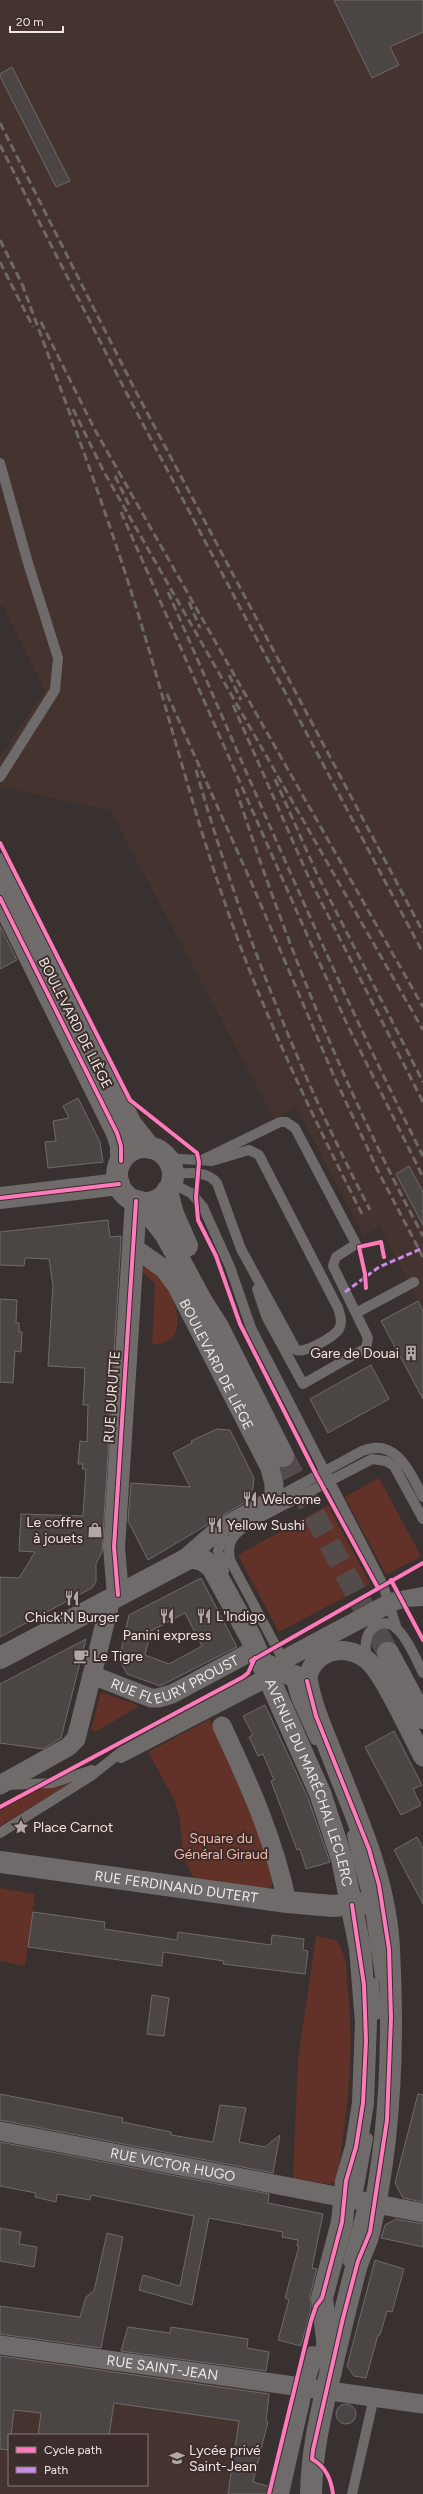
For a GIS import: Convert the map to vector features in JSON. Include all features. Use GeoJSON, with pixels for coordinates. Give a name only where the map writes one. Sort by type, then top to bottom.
{"type":"FeatureCollection","features":[{"type":"Feature","properties":{"kind":"main road","name":"BOULEVARD DE LIÈGE"},"geometry":{"type":"LineString","coordinates":[[0,864],[127,1117],[137,1134],[166,1171],[173,1214],[196,1264],[218,1327]]}},
{"type":"Feature","properties":{"kind":"main road","name":"BOULEVARD DE LIÈGE"},"geometry":{"type":"LineString","coordinates":[[0,898],[117,1133],[121,1146],[121,1162]]}},
{"type":"Feature","properties":{"kind":"main road"},"geometry":{"type":"LineString","coordinates":[[135,1149],[166,1171],[155,1201],[138,1202],[127,1196],[118,1184],[118,1170],[121,1162],[135,1149]]}},
{"type":"Feature","properties":{"kind":"main road","name":"BOULEVARD DE LIÈGE"},"geometry":{"type":"LineString","coordinates":[[138,1202],[162,1228],[202,1302],[218,1327],[283,1456]]}},
{"type":"Feature","properties":{"kind":"main road"},"geometry":{"type":"LineString","coordinates":[[388,1653],[423,1718]]}},
{"type":"Feature","properties":{"kind":"street"},"geometry":{"type":"LineString","coordinates":[[0,1198],[118,1184]]}},
{"type":"Feature","properties":{"kind":"street","name":"RUE DURUTTE"},"geometry":{"type":"LineString","coordinates":[[0,1784],[73,1744],[76,1739],[92,1675],[115,1597],[114,1547],[133,1247],[138,1202]]}},
{"type":"Feature","properties":{"kind":"street","name":"BOULEVARD DE LIÈGE"},"geometry":{"type":"LineString","coordinates":[[133,1247],[164,1269],[176,1285],[270,1468],[274,1484],[274,1499]]}},
{"type":"Feature","properties":{"kind":"street"},"geometry":{"type":"LineString","coordinates":[[0,1658],[186,1558],[216,1532],[274,1499]]}},
{"type":"Feature","properties":{"kind":"street","name":"AVENUE DU MARÉCHAL LECLERC"},"geometry":{"type":"LineString","coordinates":[[186,1558],[196,1557],[212,1567],[276,1668],[319,1725],[369,1849],[363,1969],[366,2041],[361,2122],[346,2181],[360,2201],[370,2232],[356,2267],[316,2385]]}},
{"type":"Feature","properties":{"kind":"street"},"geometry":{"type":"LineString","coordinates":[[276,1668],[313,1665],[327,1654],[349,1651],[367,1660],[384,1684],[423,1757]]}},
{"type":"Feature","properties":{"kind":"street","name":"AVENUE DU MARÉCHAL LECLERC"},"geometry":{"type":"LineString","coordinates":[[276,1668],[342,1859],[389,1949],[391,2060],[387,2120],[360,2201],[342,2222],[322,2298],[325,2325],[316,2385],[311,2494]]}},
{"type":"Feature","properties":{"kind":"street","name":"RUE FLEURY PROUST"},"geometry":{"type":"LineString","coordinates":[[92,1675],[158,1698],[276,1668]]}},
{"type":"Feature","properties":{"kind":"street"},"geometry":{"type":"LineString","coordinates":[[222,1726],[265,1821],[277,1857],[288,1902]]}},
{"type":"Feature","properties":{"kind":"street","name":"RUE FERDINAND DUTERT"},"geometry":{"type":"LineString","coordinates":[[0,1862],[288,1902],[366,1903]]}},
{"type":"Feature","properties":{"kind":"street","name":"RUE VICTOR HUGO"},"geometry":{"type":"LineString","coordinates":[[0,2131],[423,2212]]}},
{"type":"Feature","properties":{"kind":"street","name":"RUE SAINT-JEAN"},"geometry":{"type":"LineString","coordinates":[[0,2345],[316,2385],[374,2397],[423,2404]]}},
{"type":"Feature","properties":{"kind":"lane"},"geometry":{"type":"LineString","coordinates":[[0,463],[28,562],[58,658],[55,690],[0,777]]}},
{"type":"Feature","properties":{"kind":"lane"},"geometry":{"type":"LineString","coordinates":[[199,1162],[274,1124],[286,1122],[295,1128],[356,1244],[336,1257],[333,1266],[368,1338],[366,1348],[303,1384],[263,1308],[254,1273]]}},
{"type":"Feature","properties":{"kind":"lane"},"geometry":{"type":"LineString","coordinates":[[249,1150],[259,1155],[338,1308],[341,1320],[340,1328],[334,1335],[304,1351],[296,1350],[236,1239],[219,1188],[214,1179],[192,1173],[166,1171],[199,1162],[222,1159],[249,1150]]}},
{"type":"Feature","properties":{"kind":"lane"},"geometry":{"type":"LineString","coordinates":[[166,1171],[191,1193],[203,1207],[230,1267],[251,1328],[383,1585],[396,1626],[423,1673]]}},
{"type":"Feature","properties":{"kind":"lane"},"geometry":{"type":"LineString","coordinates":[[356,1313],[414,1282]]}},
{"type":"Feature","properties":{"kind":"lane"},"geometry":{"type":"LineString","coordinates":[[276,1668],[231,1562],[230,1543],[236,1533],[368,1449],[385,1448],[394,1452],[404,1462],[423,1497]]}},
{"type":"Feature","properties":{"kind":"lane"},"geometry":{"type":"LineString","coordinates":[[274,1499],[327,1476],[367,1461],[377,1459],[386,1461],[397,1471],[423,1519]]}},
{"type":"Feature","properties":{"kind":"lane"},"geometry":{"type":"LineString","coordinates":[[233,1522],[221,1536],[219,1558],[276,1668]]}},
{"type":"Feature","properties":{"kind":"lane"},"geometry":{"type":"LineString","coordinates":[[0,1833],[106,1765],[121,1752],[276,1668],[388,1604],[402,1594],[423,1592]]}},
{"type":"Feature","properties":{"kind":"lane"},"geometry":{"type":"LineString","coordinates":[[276,1668],[292,1650],[388,1604],[423,1601]]}},
{"type":"Feature","properties":{"kind":"lane"},"geometry":{"type":"LineString","coordinates":[[367,1660],[366,1642],[372,1629],[384,1623],[396,1626]]}},
{"type":"Feature","properties":{"kind":"lane"},"geometry":{"type":"LineString","coordinates":[[0,1784],[27,1786],[61,1781],[106,1765]]}},
{"type":"Feature","properties":{"kind":"lane"},"geometry":{"type":"LineString","coordinates":[[284,2494],[316,2385],[325,2325]]}},
{"type":"Feature","properties":{"kind":"lane"},"geometry":{"type":"LineString","coordinates":[[276,2494],[316,2385],[325,2325]]}},
{"type":"Feature","properties":{"kind":"lane"},"geometry":{"type":"LineString","coordinates":[[352,2494],[374,2397]]}},
{"type":"Feature","properties":{"kind":"shaded area"},"geometry":{"type":"Polygon","coordinates":[[[0,0],[423,0],[423,1311],[380,1227],[363,1236],[296,1107],[274,1119],[110,810],[0,787],[0,756],[45,691],[2,605],[0,606],[0,0]]]}},
{"type":"Feature","properties":{"kind":"shaded area"},"geometry":{"type":"Polygon","coordinates":[[[0,2355],[270,2391],[266,2420],[268,2422],[253,2481],[257,2483],[255,2494],[0,2494],[0,2355]]]}},
{"type":"Feature","properties":{"kind":"green space"},"geometry":{"type":"Polygon","coordinates":[[[144,1268],[147,1268],[160,1278],[172,1296],[177,1318],[177,1329],[173,1337],[165,1342],[152,1344],[155,1284],[141,1271],[144,1268]]]}},
{"type":"Feature","properties":{"kind":"green space"},"geometry":{"type":"Polygon","coordinates":[[[379,1478],[421,1556],[386,1575],[345,1497],[379,1478]]]}},
{"type":"Feature","properties":{"kind":"green space"},"geometry":{"type":"Polygon","coordinates":[[[328,1505],[370,1584],[279,1632],[238,1555],[328,1505]]]}},
{"type":"Feature","properties":{"kind":"green space"},"geometry":{"type":"Polygon","coordinates":[[[101,1692],[137,1705],[138,1707],[95,1732],[91,1729],[101,1692]]]}},
{"type":"Feature","properties":{"kind":"green space","name":"Square du Général Giraud"},"geometry":{"type":"Polygon","coordinates":[[[210,1719],[268,1855],[274,1876],[271,1887],[265,1891],[196,1883],[183,1857],[180,1820],[175,1801],[148,1752],[210,1719]]]}},
{"type":"Feature","properties":{"kind":"green space"},"geometry":{"type":"Polygon","coordinates":[[[72,1782],[0,1826],[0,1809],[34,1791],[72,1782]]]}},
{"type":"Feature","properties":{"kind":"green space"},"geometry":{"type":"Polygon","coordinates":[[[0,1888],[35,1894],[25,1966],[0,1961],[0,1888]]]}},
{"type":"Feature","properties":{"kind":"green space"},"geometry":{"type":"Polygon","coordinates":[[[316,1936],[336,1940],[343,1952],[345,1958],[350,2014],[351,2038],[349,2086],[344,2134],[336,2182],[328,2184],[293,2178],[298,2059],[316,1936]]]}},
{"type":"Feature","properties":{"kind":"building"},"geometry":{"type":"Polygon","coordinates":[[[334,0],[423,0],[423,32],[390,47],[399,65],[372,78],[334,0]]]}},
{"type":"Feature","properties":{"kind":"building"},"geometry":{"type":"Polygon","coordinates":[[[12,67],[70,181],[56,187],[0,76],[0,74],[12,67]]]}},
{"type":"Feature","properties":{"kind":"building"},"geometry":{"type":"Polygon","coordinates":[[[0,926],[17,960],[0,969],[0,926]]]}},
{"type":"Feature","properties":{"kind":"building"},"geometry":{"type":"Polygon","coordinates":[[[78,1098],[100,1142],[103,1162],[48,1168],[45,1142],[56,1141],[53,1121],[69,1118],[63,1106],[78,1098]]]}},
{"type":"Feature","properties":{"kind":"building"},"geometry":{"type":"Polygon","coordinates":[[[409,1166],[423,1192],[423,1225],[396,1174],[409,1166]]]}},
{"type":"Feature","properties":{"kind":"building"},"geometry":{"type":"Polygon","coordinates":[[[108,1220],[110,1237],[121,1236],[121,1240],[102,1552],[96,1564],[96,1582],[92,1588],[0,1637],[0,1577],[19,1578],[35,1552],[19,1551],[21,1514],[83,1516],[86,1469],[82,1469],[83,1464],[78,1464],[80,1441],[87,1442],[88,1405],[83,1405],[85,1368],[48,1366],[53,1286],[49,1259],[25,1258],[24,1266],[0,1265],[0,1232],[108,1220]]]}},
{"type":"Feature","properties":{"kind":"building"},"geometry":{"type":"Polygon","coordinates":[[[0,1299],[17,1300],[16,1323],[19,1323],[19,1332],[22,1332],[21,1352],[15,1351],[13,1383],[0,1382],[0,1299]]]}},
{"type":"Feature","properties":{"kind":"building","name":"Gare de Douai"},"geometry":{"type":"Polygon","coordinates":[[[418,1301],[423,1311],[423,1399],[381,1321],[418,1301]]]}},
{"type":"Feature","properties":{"kind":"building"},"geometry":{"type":"Polygon","coordinates":[[[371,1365],[389,1399],[328,1433],[310,1399],[371,1365]]]}},
{"type":"Feature","properties":{"kind":"building"},"geometry":{"type":"Polygon","coordinates":[[[217,1429],[230,1430],[254,1478],[253,1488],[247,1501],[148,1560],[128,1521],[131,1483],[190,1487],[173,1453],[192,1443],[191,1441],[217,1429]]]}},
{"type":"Feature","properties":{"kind":"building"},"geometry":{"type":"Polygon","coordinates":[[[201,1578],[237,1647],[160,1686],[127,1674],[119,1659],[129,1615],[201,1578]],[[185,1613],[151,1631],[145,1655],[169,1664],[202,1646],[185,1613]]]}},
{"type":"Feature","properties":{"kind":"building"},"geometry":{"type":"Polygon","coordinates":[[[86,1639],[61,1738],[43,1749],[0,1743],[0,1684],[86,1639]]]}},
{"type":"Feature","properties":{"kind":"building"},"geometry":{"type":"Polygon","coordinates":[[[265,1705],[308,1798],[330,1862],[306,1869],[300,1849],[297,1850],[271,1781],[274,1780],[263,1754],[258,1756],[249,1737],[253,1735],[243,1716],[265,1705]]]}},
{"type":"Feature","properties":{"kind":"building"},"geometry":{"type":"Polygon","coordinates":[[[394,1731],[422,1785],[413,1789],[421,1805],[401,1815],[365,1747],[394,1731]]]}},
{"type":"Feature","properties":{"kind":"building"},"geometry":{"type":"Polygon","coordinates":[[[417,1837],[423,1848],[423,1904],[394,1850],[417,1837]]]}},
{"type":"Feature","properties":{"kind":"building"},"geometry":{"type":"Polygon","coordinates":[[[33,1912],[105,1922],[104,1929],[177,1940],[178,1932],[271,1945],[272,1935],[304,1939],[303,1950],[308,1951],[305,1974],[223,1964],[224,1961],[163,1952],[162,1966],[28,1947],[33,1912]]]}},
{"type":"Feature","properties":{"kind":"building"},"geometry":{"type":"Polygon","coordinates":[[[152,1995],[169,1998],[164,2036],[147,2034],[152,1995]]]}},
{"type":"Feature","properties":{"kind":"building"},"geometry":{"type":"Polygon","coordinates":[[[0,2094],[123,2118],[122,2122],[171,2132],[171,2135],[213,2142],[220,2105],[246,2108],[239,2142],[265,2147],[280,2135],[273,2173],[0,2120],[0,2094]]]}},
{"type":"Feature","properties":{"kind":"building"},"geometry":{"type":"Polygon","coordinates":[[[418,2094],[423,2095],[423,2202],[403,2198],[395,2183],[418,2094]]]}},
{"type":"Feature","properties":{"kind":"building"},"geometry":{"type":"Polygon","coordinates":[[[0,2142],[269,2194],[268,2203],[323,2214],[312,2268],[317,2269],[310,2295],[311,2309],[301,2346],[278,2340],[289,2300],[285,2298],[299,2246],[297,2246],[298,2240],[282,2237],[283,2232],[209,2218],[192,2305],[139,2290],[143,2275],[180,2286],[194,2216],[91,2195],[90,2200],[57,2194],[56,2202],[35,2197],[36,2193],[0,2186],[0,2142]]]}},
{"type":"Feature","properties":{"kind":"building"},"geometry":{"type":"Polygon","coordinates":[[[396,2219],[423,2224],[423,2247],[381,2238],[385,2225],[396,2219]]]}},
{"type":"Feature","properties":{"kind":"building"},"geometry":{"type":"Polygon","coordinates":[[[0,2228],[21,2232],[19,2244],[37,2247],[34,2267],[0,2261],[0,2228]]]}},
{"type":"Feature","properties":{"kind":"building"},"geometry":{"type":"Polygon","coordinates":[[[107,2233],[123,2237],[101,2348],[0,2334],[0,2306],[80,2317],[86,2297],[94,2291],[107,2233]]]}},
{"type":"Feature","properties":{"kind":"building"},"geometry":{"type":"Polygon","coordinates":[[[375,2260],[404,2269],[392,2312],[387,2311],[380,2335],[378,2335],[366,2378],[354,2376],[347,2366],[375,2260]]]}},
{"type":"Feature","properties":{"kind":"building"},"geometry":{"type":"Polygon","coordinates":[[[128,2327],[170,2333],[171,2327],[248,2339],[247,2348],[269,2352],[266,2371],[121,2351],[128,2327]]]}},
{"type":"Feature","properties":{"kind":"building"},"geometry":{"type":"Polygon","coordinates":[[[0,2356],[269,2394],[266,2421],[268,2422],[253,2482],[271,2487],[270,2494],[228,2494],[239,2421],[114,2403],[109,2434],[38,2434],[41,2413],[14,2410],[11,2434],[8,2434],[8,2450],[0,2449],[0,2356]]]}},
{"type":"Feature","properties":{"kind":"building"},"geometry":{"type":"Polygon","coordinates":[[[346,2404],[353,2407],[356,2414],[353,2421],[346,2424],[339,2421],[336,2414],[339,2407],[346,2404]]]}},
{"type":"Feature","properties":{"kind":"tunnel"},"geometry":{"type":"LineString","coordinates":[[283,1456],[388,1653]]}},
{"type":"Feature","properties":{"kind":"railway"},"geometry":{"type":"LineString","coordinates":[[0,123],[134,388],[423,932]]}},
{"type":"Feature","properties":{"kind":"railway"},"geometry":{"type":"LineString","coordinates":[[0,145],[126,392],[423,953]]}},
{"type":"Feature","properties":{"kind":"railway"},"geometry":{"type":"LineString","coordinates":[[0,240],[24,288]]}},
{"type":"Feature","properties":{"kind":"railway"},"geometry":{"type":"LineString","coordinates":[[0,262],[33,327]]}},
{"type":"Feature","properties":{"kind":"railway"},"geometry":{"type":"LineString","coordinates":[[22,284],[79,439],[132,594],[214,870],[241,948],[289,1064],[362,1214]]}},
{"type":"Feature","properties":{"kind":"railway"},"geometry":{"type":"LineString","coordinates":[[41,322],[95,430],[423,1007]]}},
{"type":"Feature","properties":{"kind":"railway"},"geometry":{"type":"LineString","coordinates":[[73,409],[104,472],[423,1030]]}},
{"type":"Feature","properties":{"kind":"railway"},"geometry":{"type":"LineString","coordinates":[[115,476],[129,505]]}},
{"type":"Feature","properties":{"kind":"railway"},"geometry":{"type":"LineString","coordinates":[[121,512],[347,1024],[423,1177]]}},
{"type":"Feature","properties":{"kind":"railway"},"geometry":{"type":"LineString","coordinates":[[168,592],[323,947],[423,1156]]}},
{"type":"Feature","properties":{"kind":"railway"},"geometry":{"type":"LineString","coordinates":[[189,602],[200,628]]}},
{"type":"Feature","properties":{"kind":"railway"},"geometry":{"type":"LineString","coordinates":[[229,675],[241,700]]}},
{"type":"Feature","properties":{"kind":"railway"},"geometry":{"type":"LineString","coordinates":[[167,694],[252,884],[333,1074],[379,1173],[423,1257]]}},
{"type":"Feature","properties":{"kind":"railway"},"geometry":{"type":"LineString","coordinates":[[233,705],[309,878],[423,1102]]}},
{"type":"Feature","properties":{"kind":"railway"},"geometry":{"type":"LineString","coordinates":[[196,770],[231,883],[272,994],[318,1103],[370,1210]]}},
{"type":"Feature","properties":{"kind":"railway"},"geometry":{"type":"LineString","coordinates":[[275,779],[317,874],[423,1082]]}},
{"type":"Feature","properties":{"kind":"railway"},"geometry":{"type":"LineString","coordinates":[[236,789],[275,904],[319,1017],[368,1128],[423,1236]]}},
{"type":"Feature","properties":{"kind":"marked path"},"geometry":{"type":"LineString","coordinates":[[345,1292],[379,1267],[423,1248]]}},
{"type":"Feature","properties":{"kind":"cycle path"},"geometry":{"type":"LineString","coordinates":[[0,843],[130,1100],[197,1153],[199,1162],[196,1197],[198,1220],[216,1256],[240,1324],[317,1476],[378,1588]]}},
{"type":"Feature","properties":{"kind":"cycle path"},"geometry":{"type":"LineString","coordinates":[[0,898],[117,1133],[121,1146],[121,1161]]}},
{"type":"Feature","properties":{"kind":"cycle path"},"geometry":{"type":"LineString","coordinates":[[0,1198],[119,1184]]}},
{"type":"Feature","properties":{"kind":"cycle path"},"geometry":{"type":"LineString","coordinates":[[118,1595],[114,1547],[136,1201]]}},
{"type":"Feature","properties":{"kind":"cycle path"},"geometry":{"type":"LineString","coordinates":[[366,1288],[365,1274],[359,1247],[381,1242],[384,1257]]}},
{"type":"Feature","properties":{"kind":"cycle path"},"geometry":{"type":"LineString","coordinates":[[251,1661],[423,1563]]}},
{"type":"Feature","properties":{"kind":"cycle path"},"geometry":{"type":"LineString","coordinates":[[391,1580],[423,1640]]}},
{"type":"Feature","properties":{"kind":"cycle path"},"geometry":{"type":"LineString","coordinates":[[0,1807],[243,1677],[248,1673],[255,1658]]}},
{"type":"Feature","properties":{"kind":"cycle path"},"geometry":{"type":"LineString","coordinates":[[307,1681],[316,1716],[369,1849],[379,1885],[389,1949],[391,2018],[387,2120],[370,2232],[358,2261],[343,2318],[312,2459],[317,2462],[327,2474],[331,2483],[333,2494]]}},
{"type":"Feature","properties":{"kind":"cycle path"},"geometry":{"type":"LineString","coordinates":[[269,2494],[311,2321],[316,2306],[322,2298],[342,2222],[346,2181],[356,2147],[363,2103],[366,2041],[364,1985],[352,1905]]}},
{"type":"Feature","properties":{"kind":"place","name":"Gare de Douai"},"geometry":{"type":"Point","coordinates":[411,1353]}},
{"type":"Feature","properties":{"kind":"place","name":"Welcome"},"geometry":{"type":"Point","coordinates":[250,1499]}},
{"type":"Feature","properties":{"kind":"place","name":"Yellow Sushi"},"geometry":{"type":"Point","coordinates":[215,1525]}},
{"type":"Feature","properties":{"kind":"place","name":"Le coffre à jouets"},"geometry":{"type":"Point","coordinates":[95,1530]}},
{"type":"Feature","properties":{"kind":"place","name":"Chick'N Burger"},"geometry":{"type":"Point","coordinates":[72,1598]}},
{"type":"Feature","properties":{"kind":"place","name":"Panini express"},"geometry":{"type":"Point","coordinates":[167,1616]}},
{"type":"Feature","properties":{"kind":"place","name":"L'Indigo"},"geometry":{"type":"Point","coordinates":[204,1616]}},
{"type":"Feature","properties":{"kind":"place","name":"Le Tigre"},"geometry":{"type":"Point","coordinates":[81,1656]}},
{"type":"Feature","properties":{"kind":"place","name":"Place Carnot"},"geometry":{"type":"Point","coordinates":[21,1827]}},
{"type":"Feature","properties":{"kind":"place","name":"Lycée privé Saint-Jean"},"geometry":{"type":"Point","coordinates":[177,2458]}}]}
